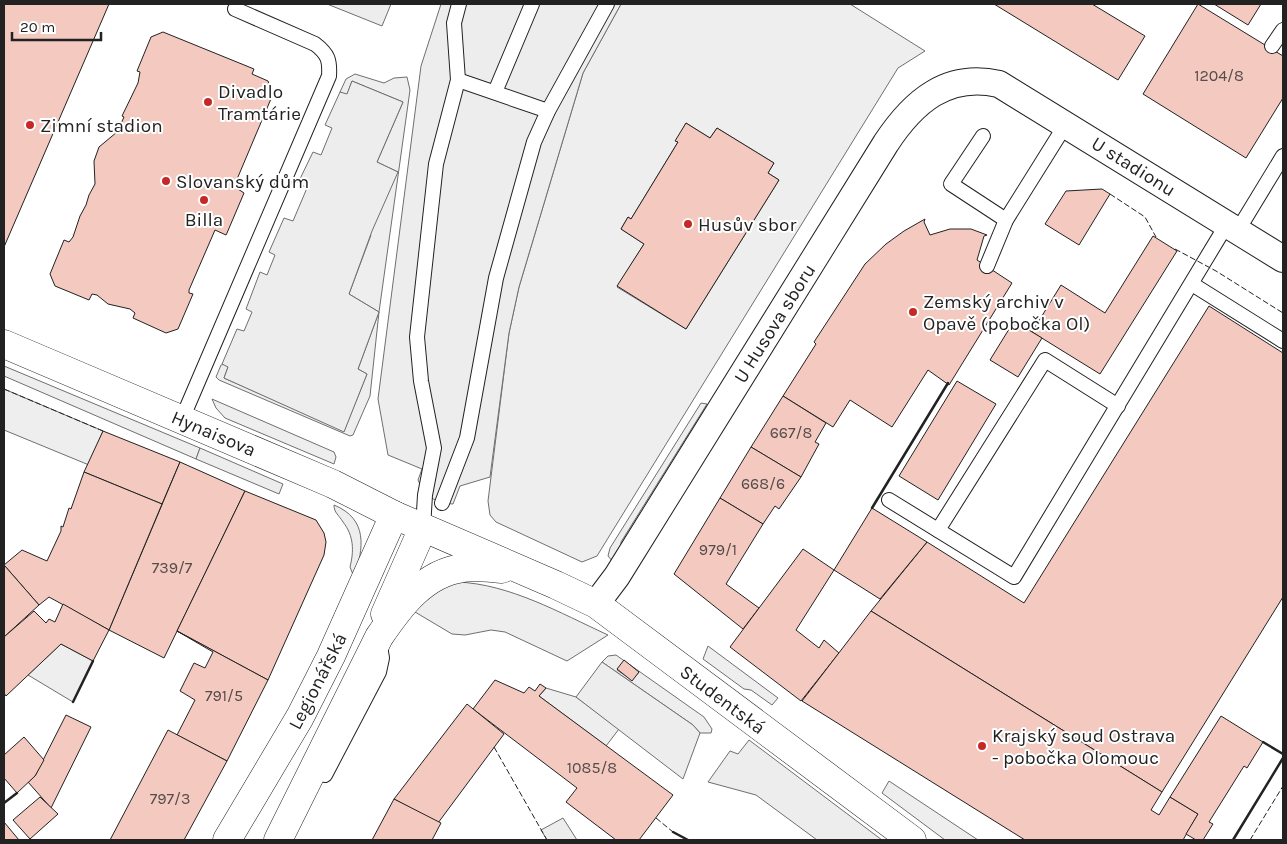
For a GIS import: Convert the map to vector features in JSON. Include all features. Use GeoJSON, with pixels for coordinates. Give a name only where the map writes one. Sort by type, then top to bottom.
{"type":"FeatureCollection","features":[{"type":"Feature","properties":{"kind":"main road","name":"Hynaisova"},"geometry":{"type":"LineString","coordinates":[[4,344],[333,484],[423,528]]}},
{"type":"Feature","properties":{"kind":"main road","name":"Legionářská"},"geometry":{"type":"LineString","coordinates":[[227,840],[309,700],[331,656],[394,515]]}},
{"type":"Feature","properties":{"kind":"main road","name":"Studentská"},"geometry":{"type":"LineString","coordinates":[[423,528],[596,604],[912,840]]}},
{"type":"Feature","properties":{"kind":"main road","name":"Legionářská"},"geometry":{"type":"LineString","coordinates":[[379,637],[387,606],[423,528]]}},
{"type":"Feature","properties":{"kind":"main road","name":"Studentská"},"geometry":{"type":"LineString","coordinates":[[449,571],[476,567],[526,572]]}},
{"type":"Feature","properties":{"kind":"main road","name":"Legionářská"},"geometry":{"type":"LineString","coordinates":[[278,840],[379,637],[411,595],[426,582],[449,571]]}},
{"type":"Feature","properties":{"kind":"street","name":"U stadionu"},"geometry":{"type":"LineString","coordinates":[[982,80],[998,84],[1010,90],[1283,258]]}},
{"type":"Feature","properties":{"kind":"street","name":"U Husova sboru"},"geometry":{"type":"LineString","coordinates":[[596,604],[617,576],[898,125],[932,94],[962,82],[982,80]]}},
{"type":"Feature","properties":{"kind":"lane"},"geometry":{"type":"LineString","coordinates":[[423,528],[425,495],[434,448],[420,381],[417,337],[436,164],[458,80],[454,23],[459,4]]}},
{"type":"Feature","properties":{"kind":"lane"},"geometry":{"type":"LineString","coordinates":[[495,92],[532,4]]}},
{"type":"Feature","properties":{"kind":"lane"},"geometry":{"type":"LineString","coordinates":[[442,503],[467,438],[496,278],[534,142],[548,111],[607,4]]}},
{"type":"Feature","properties":{"kind":"lane"},"geometry":{"type":"LineString","coordinates":[[182,419],[329,76],[330,62],[325,52],[315,44],[235,9]]}},
{"type":"Feature","properties":{"kind":"lane"},"geometry":{"type":"LineString","coordinates":[[1272,46],[1283,30]]}},
{"type":"Feature","properties":{"kind":"lane"},"geometry":{"type":"LineString","coordinates":[[458,80],[548,111]]}},
{"type":"Feature","properties":{"kind":"lane"},"geometry":{"type":"LineString","coordinates":[[987,266],[1006,220],[1066,124]]}},
{"type":"Feature","properties":{"kind":"lane"},"geometry":{"type":"LineString","coordinates":[[983,136],[951,184],[1006,220]]}},
{"type":"Feature","properties":{"kind":"lane"},"geometry":{"type":"LineString","coordinates":[[889,500],[1014,577],[1192,284],[1283,156]]}},
{"type":"Feature","properties":{"kind":"lane"},"geometry":{"type":"LineString","coordinates":[[1192,284],[1283,341]]}},
{"type":"Feature","properties":{"kind":"lane"},"geometry":{"type":"LineString","coordinates":[[938,530],[1045,360],[1118,406]]}},
{"type":"Feature","properties":{"kind":"lane"},"geometry":{"type":"LineString","coordinates":[[291,840],[379,672],[382,658],[379,637]]}},
{"type":"Feature","properties":{"kind":"shaded area"},"geometry":{"type":"Polygon","coordinates":[[[327,4],[391,4],[382,26],[327,4]]]}},
{"type":"Feature","properties":{"kind":"shaded area"},"geometry":{"type":"Polygon","coordinates":[[[441,4],[621,4],[583,73],[519,287],[509,333],[490,477],[460,486],[453,504],[442,503],[425,495],[418,480],[422,469],[388,455],[378,399],[421,66],[441,4]]]}},
{"type":"Feature","properties":{"kind":"shaded area"},"geometry":{"type":"Polygon","coordinates":[[[621,4],[850,4],[925,51],[898,68],[597,556],[582,562],[496,522],[490,515],[488,501],[509,333],[519,287],[583,73],[621,4]],[[686,123],[676,141],[678,142],[631,219],[628,217],[621,229],[644,244],[617,287],[686,329],[779,180],[768,173],[774,163],[717,128],[710,138],[686,123]]]}},
{"type":"Feature","properties":{"kind":"shaded area"},"geometry":{"type":"Polygon","coordinates":[[[355,74],[384,83],[394,78],[407,77],[410,90],[379,312],[349,294],[371,235],[301,202],[398,172],[377,162],[403,102],[352,81],[347,95],[340,92],[346,79],[355,74]]]}},
{"type":"Feature","properties":{"kind":"shaded area"},"geometry":{"type":"Polygon","coordinates":[[[352,81],[403,102],[377,162],[398,172],[372,231],[349,294],[379,312],[358,369],[367,374],[344,432],[224,378],[228,367],[222,364],[237,329],[244,331],[252,312],[246,309],[260,272],[267,275],[275,255],[269,252],[284,218],[293,221],[307,188],[298,183],[313,152],[321,155],[332,128],[325,125],[340,92],[347,94],[352,81]]]}},
{"type":"Feature","properties":{"kind":"shaded area"},"geometry":{"type":"Polygon","coordinates":[[[379,312],[370,396],[353,435],[350,436],[219,380],[216,377],[221,365],[225,364],[228,367],[224,378],[344,431],[367,374],[358,369],[379,312]]]}},
{"type":"Feature","properties":{"kind":"shaded area"},"geometry":{"type":"Polygon","coordinates":[[[4,366],[200,448],[196,459],[4,376],[4,366]]]}},
{"type":"Feature","properties":{"kind":"shaded area"},"geometry":{"type":"Polygon","coordinates":[[[4,389],[103,431],[89,465],[4,430],[4,389]]]}},
{"type":"Feature","properties":{"kind":"shaded area"},"geometry":{"type":"Polygon","coordinates":[[[212,399],[334,452],[336,457],[334,464],[225,418],[216,408],[212,399]]]}},
{"type":"Feature","properties":{"kind":"shaded area"},"geometry":{"type":"Polygon","coordinates":[[[701,403],[707,404],[621,542],[621,550],[614,563],[608,556],[610,548],[701,403]]]}},
{"type":"Feature","properties":{"kind":"shaded area"},"geometry":{"type":"Polygon","coordinates":[[[200,448],[283,484],[279,494],[196,459],[200,448]]]}},
{"type":"Feature","properties":{"kind":"shaded area"},"geometry":{"type":"Polygon","coordinates":[[[334,505],[353,518],[358,526],[361,545],[354,577],[350,567],[352,555],[351,538],[334,505]]]}},
{"type":"Feature","properties":{"kind":"shaded area"},"geometry":{"type":"Polygon","coordinates":[[[457,582],[477,584],[515,594],[553,609],[608,635],[567,661],[505,632],[491,630],[465,635],[452,634],[410,609],[425,595],[457,582]]]}},
{"type":"Feature","properties":{"kind":"shaded area"},"geometry":{"type":"Polygon","coordinates":[[[61,644],[93,661],[73,702],[28,675],[61,644]]]}},
{"type":"Feature","properties":{"kind":"shaded area"},"geometry":{"type":"Polygon","coordinates":[[[708,646],[778,698],[772,705],[751,690],[744,689],[703,659],[708,646]]]}},
{"type":"Feature","properties":{"kind":"shaded area"},"geometry":{"type":"Polygon","coordinates":[[[616,655],[704,717],[712,729],[711,733],[700,733],[693,725],[602,662],[608,656],[616,655]],[[624,661],[617,670],[632,680],[639,672],[624,661]]]}},
{"type":"Feature","properties":{"kind":"shaded area"},"geometry":{"type":"Polygon","coordinates":[[[602,662],[693,725],[700,733],[683,779],[576,697],[602,662]]]}},
{"type":"Feature","properties":{"kind":"shaded area"},"geometry":{"type":"Polygon","coordinates":[[[546,688],[576,697],[619,729],[606,746],[539,696],[546,688]]]}},
{"type":"Feature","properties":{"kind":"shaded area"},"geometry":{"type":"Polygon","coordinates":[[[749,740],[882,840],[817,840],[756,795],[708,782],[730,751],[738,754],[749,740]]]}},
{"type":"Feature","properties":{"kind":"shaded area"},"geometry":{"type":"Polygon","coordinates":[[[889,781],[978,840],[945,840],[882,793],[889,781]]]}},
{"type":"Feature","properties":{"kind":"shaded area"},"geometry":{"type":"Polygon","coordinates":[[[563,818],[577,840],[547,840],[541,830],[563,818]]]}},
{"type":"Feature","properties":{"kind":"building","name":"Zimní stadion"},"geometry":{"type":"Polygon","coordinates":[[[4,4],[109,4],[4,247],[4,4]]]}},
{"type":"Feature","properties":{"kind":"building"},"geometry":{"type":"Polygon","coordinates":[[[994,4],[1092,4],[1145,36],[1118,80],[994,4]]]}},
{"type":"Feature","properties":{"kind":"building"},"geometry":{"type":"Polygon","coordinates":[[[1198,4],[1283,56],[1283,98],[1246,158],[1143,94],[1198,4]]]}},
{"type":"Feature","properties":{"kind":"building"},"geometry":{"type":"Polygon","coordinates":[[[1214,4],[1261,4],[1248,25],[1214,4]]]}},
{"type":"Feature","properties":{"kind":"building","name":"Slovanský dům"},"geometry":{"type":"Polygon","coordinates":[[[163,32],[254,69],[252,74],[268,81],[273,94],[235,184],[235,187],[244,193],[227,233],[226,235],[215,230],[189,290],[189,293],[193,294],[178,329],[166,333],[133,318],[135,313],[130,309],[108,304],[97,295],[92,294],[89,300],[55,286],[50,274],[64,240],[69,242],[73,237],[80,216],[95,184],[94,161],[99,147],[117,132],[124,117],[122,116],[138,83],[140,72],[137,71],[151,37],[163,32]]]}},
{"type":"Feature","properties":{"kind":"building","name":"Husův sbor"},"geometry":{"type":"Polygon","coordinates":[[[686,123],[710,138],[717,128],[774,163],[768,173],[779,180],[686,329],[617,286],[644,244],[621,229],[628,217],[631,219],[678,142],[675,141],[686,123]]]}},
{"type":"Feature","properties":{"kind":"building"},"geometry":{"type":"Polygon","coordinates":[[[1102,189],[1110,194],[1079,245],[1045,224],[1066,191],[1102,189]]]}},
{"type":"Feature","properties":{"kind":"building","name":"Zemský archiv v Opavě (pobočka Ol)"},"geometry":{"type":"Polygon","coordinates":[[[925,219],[924,222],[930,235],[950,229],[971,229],[987,235],[984,236],[977,260],[1012,283],[949,385],[928,370],[892,427],[850,400],[833,427],[783,396],[816,344],[814,342],[865,264],[886,244],[925,219]]]}},
{"type":"Feature","properties":{"kind":"building"},"geometry":{"type":"Polygon","coordinates":[[[1153,236],[1177,251],[1100,374],[1032,332],[1061,285],[1105,313],[1153,236]]]}},
{"type":"Feature","properties":{"kind":"building"},"geometry":{"type":"Polygon","coordinates":[[[1209,306],[1283,353],[1283,597],[1162,792],[871,611],[927,542],[1024,603],[1209,306]]]}},
{"type":"Feature","properties":{"kind":"building"},"geometry":{"type":"Polygon","coordinates":[[[1014,321],[1042,338],[1018,377],[990,360],[1014,321]]]}},
{"type":"Feature","properties":{"kind":"building"},"geometry":{"type":"Polygon","coordinates":[[[957,381],[996,404],[938,500],[899,476],[957,381]]]}},
{"type":"Feature","properties":{"kind":"building"},"geometry":{"type":"Polygon","coordinates":[[[783,396],[826,423],[815,442],[819,444],[801,477],[751,447],[783,396]]]}},
{"type":"Feature","properties":{"kind":"building"},"geometry":{"type":"Polygon","coordinates":[[[103,431],[180,462],[162,504],[84,472],[103,431]]]}},
{"type":"Feature","properties":{"kind":"building"},"geometry":{"type":"Polygon","coordinates":[[[751,447],[801,477],[779,509],[775,506],[763,524],[720,498],[751,447]]]}},
{"type":"Feature","properties":{"kind":"building"},"geometry":{"type":"Polygon","coordinates":[[[180,462],[245,491],[164,658],[109,630],[180,462]]]}},
{"type":"Feature","properties":{"kind":"building"},"geometry":{"type":"Polygon","coordinates":[[[84,472],[162,504],[109,630],[49,597],[39,605],[4,565],[22,550],[47,561],[61,531],[61,526],[63,527],[69,508],[71,509],[84,472]]]}},
{"type":"Feature","properties":{"kind":"building"},"geometry":{"type":"Polygon","coordinates":[[[245,491],[316,520],[324,533],[326,542],[324,555],[268,680],[177,631],[245,491]]]}},
{"type":"Feature","properties":{"kind":"building"},"geometry":{"type":"Polygon","coordinates":[[[720,498],[763,524],[726,584],[759,608],[743,629],[674,574],[720,498]]]}},
{"type":"Feature","properties":{"kind":"building"},"geometry":{"type":"Polygon","coordinates":[[[872,508],[927,542],[880,599],[834,570],[872,508]]]}},
{"type":"Feature","properties":{"kind":"building"},"geometry":{"type":"Polygon","coordinates":[[[803,549],[834,570],[796,630],[819,648],[824,640],[839,653],[801,701],[730,647],[803,549]]]}},
{"type":"Feature","properties":{"kind":"building"},"geometry":{"type":"Polygon","coordinates":[[[4,565],[39,605],[4,637],[4,565]]]}},
{"type":"Feature","properties":{"kind":"building"},"geometry":{"type":"Polygon","coordinates":[[[63,604],[109,630],[93,661],[61,644],[6,696],[4,693],[4,637],[34,611],[46,623],[49,619],[55,622],[63,604]]]}},
{"type":"Feature","properties":{"kind":"building","name":"Krajský soud Ostrava - pobočka Olomouc"},"geometry":{"type":"Polygon","coordinates":[[[871,611],[1162,792],[1151,810],[1159,815],[1170,797],[1198,814],[1183,840],[1025,840],[802,701],[871,611]]]}},
{"type":"Feature","properties":{"kind":"building"},"geometry":{"type":"Polygon","coordinates":[[[177,631],[268,680],[227,761],[177,735],[195,700],[180,691],[194,663],[205,668],[213,652],[177,631]]]}},
{"type":"Feature","properties":{"kind":"building"},"geometry":{"type":"Polygon","coordinates":[[[624,660],[639,672],[632,681],[617,669],[624,660]]]}},
{"type":"Feature","properties":{"kind":"building"},"geometry":{"type":"Polygon","coordinates":[[[495,680],[524,693],[529,687],[535,691],[540,684],[546,688],[539,696],[673,795],[639,840],[616,840],[566,802],[577,788],[473,709],[495,680]]]}},
{"type":"Feature","properties":{"kind":"building"},"geometry":{"type":"Polygon","coordinates":[[[467,704],[504,734],[438,823],[394,799],[467,704]]]}},
{"type":"Feature","properties":{"kind":"building"},"geometry":{"type":"Polygon","coordinates":[[[66,715],[91,727],[51,808],[28,782],[35,776],[66,715]]]}},
{"type":"Feature","properties":{"kind":"building","name":"Krajský soud Ostrava - pobočka Olomouc"},"geometry":{"type":"Polygon","coordinates":[[[1221,716],[1263,742],[1247,768],[1244,766],[1209,822],[1213,824],[1203,840],[1196,840],[1186,834],[1198,814],[1170,797],[1221,716]]]}},
{"type":"Feature","properties":{"kind":"building"},"geometry":{"type":"Polygon","coordinates":[[[168,730],[227,761],[184,840],[110,840],[168,730]]]}},
{"type":"Feature","properties":{"kind":"building"},"geometry":{"type":"Polygon","coordinates":[[[24,737],[44,760],[35,776],[17,793],[4,778],[4,755],[24,737]]]}},
{"type":"Feature","properties":{"kind":"building"},"geometry":{"type":"Polygon","coordinates":[[[40,797],[58,814],[30,839],[13,820],[40,797]]]}},
{"type":"Feature","properties":{"kind":"building"},"geometry":{"type":"Polygon","coordinates":[[[394,799],[441,823],[432,840],[372,840],[394,799]]]}},
{"type":"Feature","properties":{"kind":"building"},"geometry":{"type":"Polygon","coordinates":[[[4,822],[19,840],[4,840],[4,822]]]}},
{"type":"Feature","properties":{"kind":"fence"},"geometry":{"type":"LineString","coordinates":[[1110,194],[1145,217],[1156,237]]}},
{"type":"Feature","properties":{"kind":"fence"},"geometry":{"type":"LineString","coordinates":[[1175,249],[1216,271],[1283,313]]}},
{"type":"Feature","properties":{"kind":"fence"},"geometry":{"type":"LineString","coordinates":[[4,389],[103,431]]}},
{"type":"Feature","properties":{"kind":"fence"},"geometry":{"type":"LineString","coordinates":[[494,747],[547,840]]}},
{"type":"Feature","properties":{"kind":"fence"},"geometry":{"type":"LineString","coordinates":[[1250,840],[1283,786]]}},
{"type":"Feature","properties":{"kind":"fence"},"geometry":{"type":"LineString","coordinates":[[656,818],[673,832]]}},
{"type":"Feature","properties":{"kind":"wall"},"geometry":{"type":"LineString","coordinates":[[872,508],[948,383]]}},
{"type":"Feature","properties":{"kind":"wall"},"geometry":{"type":"LineString","coordinates":[[73,702],[93,661]]}},
{"type":"Feature","properties":{"kind":"wall"},"geometry":{"type":"LineString","coordinates":[[1263,742],[1283,754]]}},
{"type":"Feature","properties":{"kind":"wall"},"geometry":{"type":"LineString","coordinates":[[1233,840],[1283,758]]}},
{"type":"Feature","properties":{"kind":"wall"},"geometry":{"type":"LineString","coordinates":[[4,803],[17,793]]}},
{"type":"Feature","properties":{"kind":"wall"},"geometry":{"type":"LineString","coordinates":[[673,832],[688,840]]}},
{"type":"Feature","properties":{"kind":"place","name":"Divadlo Tramtárie"},"geometry":{"type":"Point","coordinates":[208,102]}},
{"type":"Feature","properties":{"kind":"place","name":"Zimní stadion"},"geometry":{"type":"Point","coordinates":[30,125]}},
{"type":"Feature","properties":{"kind":"place","name":"Slovanský dům"},"geometry":{"type":"Point","coordinates":[166,181]}},
{"type":"Feature","properties":{"kind":"place","name":"Billa"},"geometry":{"type":"Point","coordinates":[204,200]}},
{"type":"Feature","properties":{"kind":"place","name":"Husův sbor"},"geometry":{"type":"Point","coordinates":[688,224]}},
{"type":"Feature","properties":{"kind":"place","name":"Zemský archiv v Opavě (pobočka Ol)"},"geometry":{"type":"Point","coordinates":[913,312]}},
{"type":"Feature","properties":{"kind":"place","name":"Krajský soud Ostrava - pobočka Olomouc"},"geometry":{"type":"Point","coordinates":[982,746]}}]}
